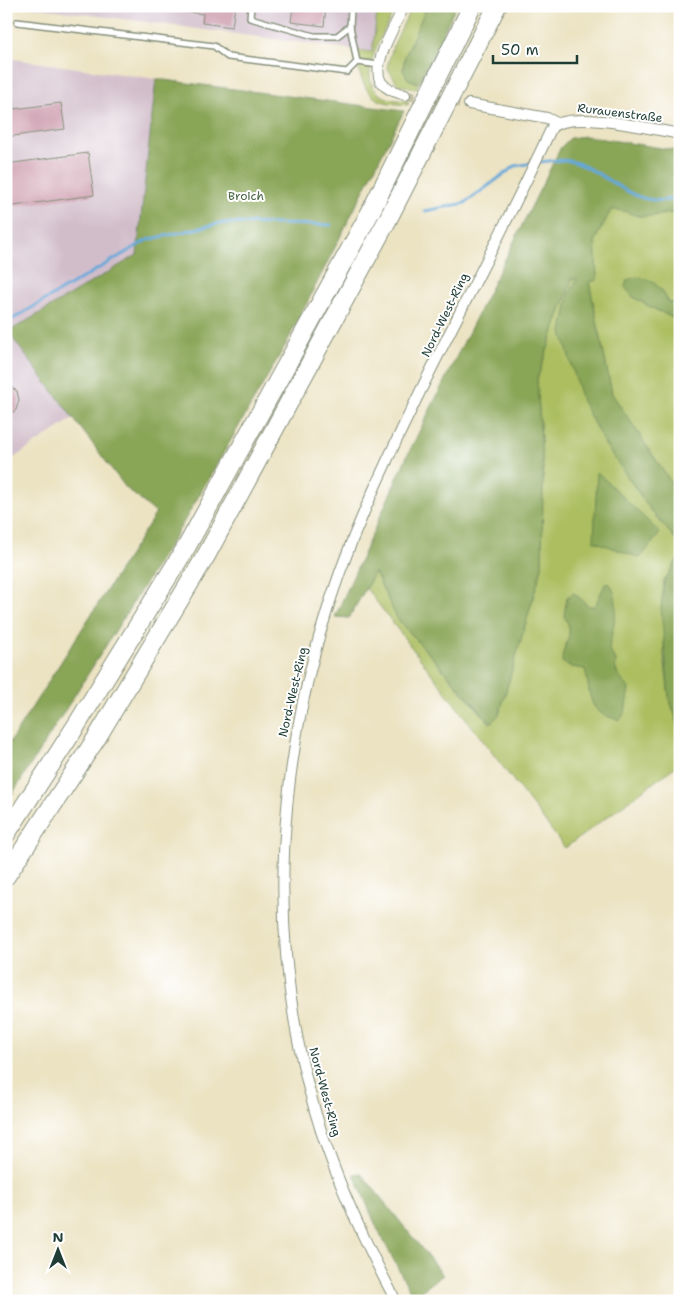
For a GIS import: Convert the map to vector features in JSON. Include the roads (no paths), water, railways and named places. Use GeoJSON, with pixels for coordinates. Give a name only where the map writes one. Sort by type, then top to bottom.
{"type":"FeatureCollection","features":[{"type":"Feature","properties":{"kind":"highway"},"geometry":{"type":"LineString","coordinates":[[6,834],[76,726],[186,546],[371,211],[472,6]]}},
{"type":"Feature","properties":{"kind":"highway"},"geometry":{"type":"LineString","coordinates":[[6,876],[96,738],[206,554],[388,219],[497,6]]}},
{"type":"Feature","properties":{"kind":"street"},"geometry":{"type":"LineString","coordinates":[[404,6],[378,65],[380,81],[388,89],[405,95]]}},
{"type":"Feature","properties":{"kind":"street","name":"Rurauenstraße"},"geometry":{"type":"LineString","coordinates":[[470,104],[547,118],[557,123],[568,119],[589,120],[680,134]]}},
{"type":"Feature","properties":{"kind":"street","name":"Nord-West-Ring"},"geometry":{"type":"LineString","coordinates":[[396,1301],[370,1250],[340,1182],[315,1112],[299,1044],[291,998],[284,928],[283,852],[288,783],[294,741],[309,670],[324,619],[355,533],[391,453],[552,127],[557,123]]}},
{"type":"Feature","properties":{"kind":"lane"},"geometry":{"type":"LineString","coordinates":[[251,6],[250,18],[314,36],[337,36],[350,26]]}},
{"type":"Feature","properties":{"kind":"lane"},"geometry":{"type":"LineString","coordinates":[[351,10],[350,26],[357,62]]}},
{"type":"Feature","properties":{"kind":"lane"},"geometry":{"type":"LineString","coordinates":[[17,22],[214,46],[228,57],[347,72],[357,62]]}},
{"type":"Feature","properties":{"kind":"lane"},"geometry":{"type":"LineString","coordinates":[[357,62],[378,65]]}},
{"type":"Feature","properties":{"kind":"waterway"},"geometry":{"type":"LineString","coordinates":[[539,162],[572,161],[590,169],[638,197],[651,200],[680,197]]}},
{"type":"Feature","properties":{"kind":"waterway"},"geometry":{"type":"LineString","coordinates":[[425,211],[465,203],[515,166],[533,163]]}},
{"type":"Feature","properties":{"kind":"waterway"},"geometry":{"type":"LineString","coordinates":[[6,323],[147,240],[221,223],[331,225]]}},
{"type":"Feature","properties":{"kind":"tunnel"},"geometry":{"type":"LineString","coordinates":[[405,95],[469,104]]}},
{"type":"Feature","properties":{"kind":"park label","name":"Broich"},"geometry":{"type":"Point","coordinates":[246,196]}}]}
